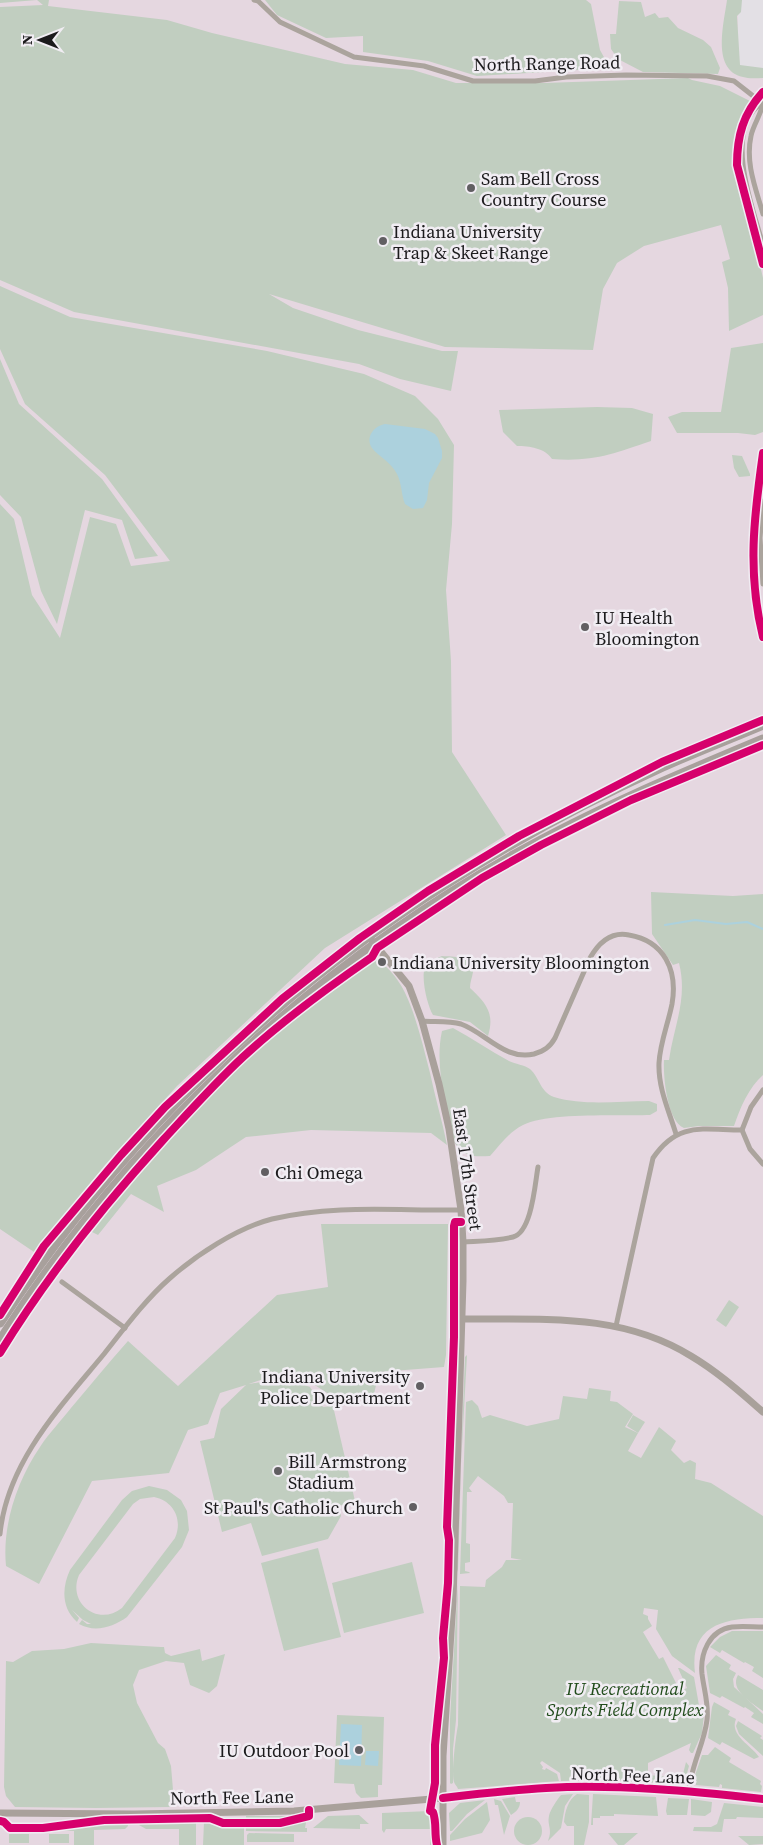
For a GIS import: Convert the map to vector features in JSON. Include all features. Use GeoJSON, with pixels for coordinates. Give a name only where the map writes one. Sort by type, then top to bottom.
{"type":"FeatureCollection","features":[{"type":"Feature","properties":{"kind":"highway"},"geometry":{"type":"LineString","coordinates":[[0,1323],[40,1265],[113,1172],[193,1086],[277,1008],[443,886],[534,832],[658,769],[763,725]]}},
{"type":"Feature","properties":{"kind":"highway"},"geometry":{"type":"LineString","coordinates":[[0,1340],[78,1230],[122,1177],[201,1092],[372,940],[540,840],[627,797],[763,739]]}},
{"type":"Feature","properties":{"kind":"highway"},"geometry":{"type":"LineString","coordinates":[[40,1265],[48,1271]]}},
{"type":"Feature","properties":{"kind":"main road","name":"East 17th Street"},"geometry":{"type":"LineString","coordinates":[[372,940],[409,986],[422,1021],[449,1129],[461,1210],[463,1242],[462,1319],[454,1601],[443,1756],[443,1845]]}},
{"type":"Feature","properties":{"kind":"main road"},"geometry":{"type":"LineString","coordinates":[[462,1319],[583,1320],[616,1326],[652,1338],[690,1355],[718,1374],[763,1412]]}},
{"type":"Feature","properties":{"kind":"main road","name":"North Fee Lane"},"geometry":{"type":"LineString","coordinates":[[0,1813],[134,1814],[294,1810],[443,1798]]}},
{"type":"Feature","properties":{"kind":"street","name":"North Range Road"},"geometry":{"type":"LineString","coordinates":[[254,0],[258,1],[280,22],[354,57],[424,66],[473,80],[535,81],[566,77],[617,76],[714,77],[734,81],[763,102]]}},
{"type":"Feature","properties":{"kind":"street"},"geometry":{"type":"LineString","coordinates":[[763,102],[761,113],[751,135],[749,151],[751,167],[763,214]]}},
{"type":"Feature","properties":{"kind":"street"},"geometry":{"type":"LineString","coordinates":[[763,102],[754,110],[748,122],[743,136],[742,160],[763,245]]}},
{"type":"Feature","properties":{"kind":"street"},"geometry":{"type":"LineString","coordinates":[[763,502],[760,538],[763,584]]}},
{"type":"Feature","properties":{"kind":"street"},"geometry":{"type":"LineString","coordinates":[[422,1021],[460,1024],[511,1052],[522,1055],[541,1052],[550,1046],[555,1038],[597,946],[605,938],[627,934],[641,938],[656,945],[670,968],[674,990],[661,1045],[659,1064],[660,1082],[676,1134]]}},
{"type":"Feature","properties":{"kind":"street"},"geometry":{"type":"LineString","coordinates":[[763,1090],[751,1107],[742,1130],[750,1149],[763,1164]]}},
{"type":"Feature","properties":{"kind":"street"},"geometry":{"type":"LineString","coordinates":[[616,1326],[653,1158],[662,1146],[676,1134],[692,1130],[742,1130]]}},
{"type":"Feature","properties":{"kind":"street"},"geometry":{"type":"LineString","coordinates":[[463,1242],[515,1237],[522,1231],[532,1204],[538,1167]]}},
{"type":"Feature","properties":{"kind":"street"},"geometry":{"type":"LineString","coordinates":[[0,1534],[9,1496],[17,1473],[58,1410],[167,1280],[193,1260],[240,1232],[272,1219],[316,1212],[461,1210]]}},
{"type":"Feature","properties":{"kind":"street"},"geometry":{"type":"LineString","coordinates":[[62,1282],[125,1328]]}},
{"type":"Feature","properties":{"kind":"street"},"geometry":{"type":"LineString","coordinates":[[689,1792],[695,1760],[705,1734],[707,1719],[702,1671],[705,1648],[717,1634],[730,1627],[763,1627]]}},
{"type":"Feature","properties":{"kind":"street","name":"North Fee Lane"},"geometry":{"type":"LineString","coordinates":[[443,1798],[557,1788],[635,1788],[763,1799]]}},
{"type":"Feature","properties":{"kind":"shaded area","name":"Indiana University Bloomington"},"geometry":{"type":"Polygon","coordinates":[[[0,0],[738,0],[738,73],[763,78],[763,1845],[0,1845],[0,0]]]}},
{"type":"Feature","properties":{"kind":"green space"},"geometry":{"type":"Polygon","coordinates":[[[0,0],[37,0],[0,3],[0,0]]]}},
{"type":"Feature","properties":{"kind":"green space","name":"Sam Bell Cross Country Course"},"geometry":{"type":"Polygon","coordinates":[[[37,0],[49,0],[48,6],[167,20],[212,33],[345,64],[413,70],[456,83],[544,83],[688,78],[720,86],[750,101],[739,127],[733,151],[763,278],[763,315],[729,331],[728,288],[722,262],[730,259],[721,225],[644,246],[617,263],[603,289],[593,350],[445,347],[269,294],[293,308],[358,330],[442,351],[458,351],[451,391],[400,379],[359,364],[74,312],[0,280],[0,7],[43,5],[37,0]]]}},
{"type":"Feature","properties":{"kind":"green space"},"geometry":{"type":"Polygon","coordinates":[[[265,0],[586,0],[591,4],[600,50],[610,68],[477,76],[428,61],[363,52],[363,36],[326,38],[277,15],[265,0]]]}},
{"type":"Feature","properties":{"kind":"green space"},"geometry":{"type":"Polygon","coordinates":[[[727,0],[742,0],[741,12],[737,16],[740,65],[763,68],[763,78],[743,77],[733,73],[727,65],[723,56],[722,33],[727,0]]]}},
{"type":"Feature","properties":{"kind":"green space"},"geometry":{"type":"Polygon","coordinates":[[[619,1],[641,2],[645,17],[655,13],[659,18],[668,17],[678,28],[703,40],[711,47],[720,68],[718,74],[643,72],[618,59],[611,49],[610,34],[616,34],[619,1]]]}},
{"type":"Feature","properties":{"kind":"green space"},"geometry":{"type":"Polygon","coordinates":[[[0,286],[70,317],[267,351],[364,374],[415,396],[438,419],[454,445],[452,524],[446,590],[451,661],[452,752],[506,835],[325,948],[177,1086],[105,1165],[34,1252],[0,1229],[0,504],[14,519],[32,595],[60,638],[90,517],[116,524],[131,566],[170,561],[105,475],[25,404],[0,349],[0,286]]]}},
{"type":"Feature","properties":{"kind":"green space"},"geometry":{"type":"Polygon","coordinates":[[[763,343],[763,432],[755,435],[738,433],[677,433],[668,417],[682,412],[721,412],[731,348],[763,343]]]}},
{"type":"Feature","properties":{"kind":"green space"},"geometry":{"type":"Polygon","coordinates":[[[0,359],[19,404],[102,479],[158,556],[135,559],[122,520],[85,510],[57,624],[41,591],[21,517],[0,495],[0,359]]]}},
{"type":"Feature","properties":{"kind":"green space"},"geometry":{"type":"Polygon","coordinates":[[[597,407],[632,408],[653,414],[651,441],[603,456],[566,460],[552,459],[541,450],[517,446],[503,432],[499,410],[597,407]]]}},
{"type":"Feature","properties":{"kind":"green space"},"geometry":{"type":"Polygon","coordinates":[[[732,455],[742,456],[750,476],[739,477],[734,468],[732,455]]]}},
{"type":"Feature","properties":{"kind":"green space"},"geometry":{"type":"Polygon","coordinates":[[[651,892],[733,896],[763,894],[763,1075],[753,1086],[746,1098],[734,1126],[684,1128],[678,1124],[670,1108],[665,1087],[664,1060],[669,1060],[679,1012],[682,988],[681,976],[679,963],[673,965],[652,934],[651,892]]]}},
{"type":"Feature","properties":{"kind":"green space"},"geometry":{"type":"Polygon","coordinates":[[[442,956],[463,958],[471,962],[473,972],[470,988],[488,1009],[490,1028],[488,1036],[470,1022],[433,1015],[426,997],[424,974],[427,964],[442,956]]]}},
{"type":"Feature","properties":{"kind":"green space"},"geometry":{"type":"Polygon","coordinates":[[[373,958],[383,964],[393,974],[404,990],[410,1004],[417,1023],[447,1145],[431,1133],[311,1130],[246,1137],[196,1170],[157,1186],[164,1212],[131,1194],[98,1235],[90,1231],[131,1179],[236,1067],[266,1039],[315,999],[366,961],[373,958]]]}},
{"type":"Feature","properties":{"kind":"green space"},"geometry":{"type":"Polygon","coordinates":[[[453,1028],[509,1061],[530,1069],[549,1095],[565,1100],[589,1102],[649,1101],[657,1104],[657,1111],[650,1115],[566,1116],[534,1121],[513,1131],[490,1156],[469,1155],[462,1151],[454,1142],[440,1073],[442,1031],[453,1028]]]}},
{"type":"Feature","properties":{"kind":"green space"},"geometry":{"type":"Polygon","coordinates":[[[321,1224],[448,1224],[446,1355],[444,1367],[379,1372],[374,1394],[346,1405],[310,1382],[275,1375],[249,1384],[284,1378],[310,1387],[323,1407],[333,1406],[355,1501],[339,1506],[341,1516],[328,1539],[262,1556],[251,1523],[222,1532],[200,1441],[214,1438],[221,1409],[246,1385],[220,1393],[208,1424],[188,1430],[169,1473],[92,1481],[39,1584],[6,1566],[6,1535],[9,1519],[24,1474],[51,1432],[128,1341],[178,1386],[277,1295],[328,1287],[321,1224]]]}},
{"type":"Feature","properties":{"kind":"green space"},"geometry":{"type":"Polygon","coordinates":[[[729,1300],[739,1307],[726,1327],[716,1320],[729,1300]]]}},
{"type":"Feature","properties":{"kind":"green space"},"geometry":{"type":"Polygon","coordinates":[[[467,1355],[458,1572],[457,1569],[464,1381],[465,1357],[467,1355]]]}},
{"type":"Feature","properties":{"kind":"green space","name":"IU Recreational Sports Field Complex"},"geometry":{"type":"Polygon","coordinates":[[[589,1388],[611,1391],[610,1401],[617,1402],[633,1414],[625,1427],[638,1433],[628,1451],[641,1458],[659,1427],[676,1441],[671,1450],[684,1463],[690,1460],[696,1463],[695,1479],[711,1483],[763,1516],[763,1618],[736,1620],[712,1628],[698,1644],[695,1657],[695,1673],[672,1656],[656,1629],[658,1610],[644,1608],[643,1614],[648,1616],[652,1626],[643,1632],[659,1659],[663,1657],[680,1691],[687,1688],[678,1668],[694,1677],[700,1711],[704,1715],[702,1733],[693,1753],[689,1750],[691,1743],[648,1763],[648,1775],[682,1778],[686,1762],[689,1766],[684,1784],[607,1780],[561,1781],[560,1773],[542,1761],[540,1763],[543,1767],[542,1769],[545,1770],[546,1768],[557,1774],[559,1781],[458,1789],[454,1782],[453,1771],[458,1725],[460,1586],[485,1587],[486,1580],[502,1567],[506,1560],[522,1560],[511,1558],[513,1503],[508,1503],[504,1496],[478,1476],[469,1488],[472,1492],[467,1492],[466,1543],[470,1544],[470,1562],[465,1563],[465,1571],[470,1573],[460,1574],[466,1402],[472,1400],[478,1406],[482,1418],[490,1415],[527,1426],[559,1419],[563,1396],[587,1399],[589,1388]]]}},
{"type":"Feature","properties":{"kind":"green space"},"geometry":{"type":"Polygon","coordinates":[[[633,1415],[645,1422],[638,1433],[627,1426],[633,1415]]]}},
{"type":"Feature","properties":{"kind":"green space"},"geometry":{"type":"Polygon","coordinates":[[[149,1486],[167,1490],[181,1500],[187,1511],[189,1530],[182,1547],[127,1617],[116,1624],[104,1628],[85,1627],[79,1624],[82,1620],[87,1624],[91,1624],[83,1620],[72,1610],[79,1618],[77,1622],[68,1610],[64,1597],[67,1577],[70,1570],[122,1500],[132,1491],[149,1486]],[[154,1497],[140,1499],[133,1504],[79,1575],[76,1585],[77,1595],[87,1609],[103,1615],[113,1613],[122,1608],[175,1538],[178,1525],[175,1512],[172,1507],[161,1499],[154,1497]]]}},
{"type":"Feature","properties":{"kind":"green space"},"geometry":{"type":"Polygon","coordinates":[[[318,1548],[341,1637],[284,1651],[261,1563],[318,1548]]]}},
{"type":"Feature","properties":{"kind":"green space"},"geometry":{"type":"Polygon","coordinates":[[[412,1562],[424,1613],[344,1633],[332,1583],[412,1562]]]}},
{"type":"Feature","properties":{"kind":"green space"},"geometry":{"type":"Polygon","coordinates":[[[458,1581],[456,1720],[453,1749],[453,1783],[451,1784],[450,1719],[458,1581]]]}},
{"type":"Feature","properties":{"kind":"green space"},"geometry":{"type":"Polygon","coordinates":[[[732,1631],[763,1631],[763,1678],[752,1671],[754,1667],[722,1650],[720,1653],[710,1647],[720,1637],[732,1631]]]}},
{"type":"Feature","properties":{"kind":"green space"},"geometry":{"type":"Polygon","coordinates":[[[91,1643],[164,1647],[165,1653],[171,1656],[200,1649],[202,1661],[225,1654],[217,1686],[209,1693],[190,1685],[184,1663],[166,1661],[139,1670],[133,1685],[137,1703],[158,1743],[165,1749],[171,1766],[173,1790],[171,1807],[15,1807],[6,1796],[4,1787],[6,1661],[13,1662],[32,1651],[64,1649],[91,1643]]]}},
{"type":"Feature","properties":{"kind":"green space"},"geometry":{"type":"Polygon","coordinates":[[[716,1655],[731,1665],[729,1669],[736,1673],[733,1679],[734,1687],[763,1714],[763,1724],[751,1717],[754,1713],[745,1707],[722,1696],[720,1698],[710,1693],[706,1666],[716,1655]]]}},
{"type":"Feature","properties":{"kind":"green space"},"geometry":{"type":"Polygon","coordinates":[[[738,1675],[763,1690],[763,1711],[739,1691],[736,1681],[738,1675]]]}},
{"type":"Feature","properties":{"kind":"green space"},"geometry":{"type":"Polygon","coordinates":[[[714,1702],[730,1711],[728,1715],[736,1719],[735,1725],[738,1735],[759,1757],[754,1759],[722,1742],[720,1745],[708,1738],[714,1702]]]}},
{"type":"Feature","properties":{"kind":"green space","name":"IU Outdoor Pool"},"geometry":{"type":"Polygon","coordinates":[[[337,1715],[384,1717],[382,1785],[378,1785],[378,1797],[361,1798],[356,1793],[354,1784],[334,1783],[337,1715]]]}},
{"type":"Feature","properties":{"kind":"green space"},"geometry":{"type":"Polygon","coordinates":[[[738,1721],[762,1736],[760,1738],[763,1740],[763,1756],[739,1734],[736,1726],[738,1721]]]}},
{"type":"Feature","properties":{"kind":"green space"},"geometry":{"type":"Polygon","coordinates":[[[715,1747],[731,1758],[729,1762],[761,1781],[761,1792],[722,1788],[720,1784],[719,1787],[696,1785],[695,1775],[702,1755],[708,1755],[715,1747]]]}},
{"type":"Feature","properties":{"kind":"green space"},"geometry":{"type":"Polygon","coordinates":[[[573,1794],[565,1806],[561,1828],[548,1841],[550,1833],[549,1816],[552,1808],[561,1795],[573,1794]]]}},
{"type":"Feature","properties":{"kind":"green space"},"geometry":{"type":"Polygon","coordinates":[[[577,1794],[589,1795],[589,1822],[584,1845],[574,1845],[574,1826],[567,1826],[564,1822],[567,1806],[577,1794]]]}},
{"type":"Feature","properties":{"kind":"green space"},"geometry":{"type":"Polygon","coordinates":[[[593,1794],[656,1797],[658,1816],[614,1814],[614,1816],[593,1818],[593,1825],[591,1825],[593,1794]]]}},
{"type":"Feature","properties":{"kind":"green space"},"geometry":{"type":"Polygon","coordinates":[[[515,1797],[516,1802],[520,1802],[520,1804],[515,1813],[511,1815],[502,1799],[515,1797]]]}},
{"type":"Feature","properties":{"kind":"green space"},"geometry":{"type":"Polygon","coordinates":[[[668,1798],[689,1799],[687,1815],[667,1815],[668,1798]]]}},
{"type":"Feature","properties":{"kind":"green space"},"geometry":{"type":"Polygon","coordinates":[[[494,1799],[501,1801],[510,1816],[504,1835],[498,1805],[495,1805],[494,1799]]]}},
{"type":"Feature","properties":{"kind":"green space"},"geometry":{"type":"Polygon","coordinates":[[[691,1799],[712,1802],[711,1812],[705,1816],[691,1815],[691,1799]]]}},
{"type":"Feature","properties":{"kind":"green space"},"geometry":{"type":"Polygon","coordinates":[[[485,1800],[450,1831],[449,1813],[460,1803],[485,1800]]]}},
{"type":"Feature","properties":{"kind":"green space"},"geometry":{"type":"Polygon","coordinates":[[[487,1802],[490,1820],[482,1833],[450,1841],[450,1835],[465,1819],[487,1802]]]}},
{"type":"Feature","properties":{"kind":"green space"},"geometry":{"type":"Polygon","coordinates":[[[724,1803],[763,1807],[763,1818],[737,1817],[736,1819],[724,1819],[722,1832],[693,1831],[694,1827],[711,1827],[717,1824],[724,1803]]]}},
{"type":"Feature","properties":{"kind":"green space"},"geometry":{"type":"Polygon","coordinates":[[[430,1811],[434,1823],[436,1845],[430,1845],[430,1829],[386,1829],[384,1833],[382,1830],[382,1813],[430,1811]]]}},
{"type":"Feature","properties":{"kind":"green space"},"geometry":{"type":"Polygon","coordinates":[[[307,1813],[307,1815],[282,1821],[246,1822],[246,1816],[292,1816],[293,1814],[307,1813]]]}},
{"type":"Feature","properties":{"kind":"green space"},"geometry":{"type":"Polygon","coordinates":[[[359,1815],[369,1824],[360,1824],[360,1829],[313,1828],[328,1816],[359,1815]]]}},
{"type":"Feature","properties":{"kind":"green space"},"geometry":{"type":"Polygon","coordinates":[[[307,1817],[305,1828],[307,1828],[307,1832],[246,1831],[246,1824],[282,1823],[307,1817]]]}},
{"type":"Feature","properties":{"kind":"green space"},"geometry":{"type":"Polygon","coordinates":[[[528,1817],[538,1821],[542,1831],[538,1841],[528,1845],[518,1841],[514,1831],[518,1821],[528,1817]]]}},
{"type":"Feature","properties":{"kind":"green space"},"geometry":{"type":"Polygon","coordinates":[[[194,1819],[196,1822],[196,1845],[179,1845],[179,1829],[146,1829],[139,1825],[142,1820],[194,1819]]]}},
{"type":"Feature","properties":{"kind":"green space"},"geometry":{"type":"Polygon","coordinates":[[[206,1819],[215,1819],[220,1823],[244,1824],[244,1845],[203,1845],[204,1822],[206,1819]]]}},
{"type":"Feature","properties":{"kind":"green space"},"geometry":{"type":"Polygon","coordinates":[[[127,1820],[128,1826],[125,1829],[94,1830],[94,1845],[74,1845],[74,1831],[49,1830],[82,1823],[127,1820]]]}},
{"type":"Feature","properties":{"kind":"green space"},"geometry":{"type":"Polygon","coordinates":[[[249,1833],[294,1834],[294,1842],[247,1842],[247,1835],[249,1833]]]}},
{"type":"Feature","properties":{"kind":"green space"},"geometry":{"type":"Polygon","coordinates":[[[608,1833],[638,1833],[624,1845],[618,1845],[608,1833]]]}},
{"type":"Feature","properties":{"kind":"green space"},"geometry":{"type":"Polygon","coordinates":[[[9,1834],[29,1834],[29,1843],[9,1843],[9,1834]]]}},
{"type":"Feature","properties":{"kind":"green space"},"geometry":{"type":"Polygon","coordinates":[[[49,1834],[69,1834],[69,1843],[49,1843],[49,1834]]]}},
{"type":"Feature","properties":{"kind":"green space"},"geometry":{"type":"Polygon","coordinates":[[[738,1836],[763,1836],[763,1844],[749,1845],[738,1836]]]}},
{"type":"Feature","properties":{"kind":"water"},"geometry":{"type":"Polygon","coordinates":[[[385,424],[425,429],[435,434],[438,438],[442,458],[429,483],[427,500],[423,508],[413,509],[405,504],[397,474],[370,444],[370,436],[374,430],[385,424]]]}},
{"type":"Feature","properties":{"kind":"water"},"geometry":{"type":"Polygon","coordinates":[[[341,1724],[362,1725],[361,1766],[339,1765],[341,1724]]]}},
{"type":"Feature","properties":{"kind":"water"},"geometry":{"type":"Polygon","coordinates":[[[366,1751],[379,1751],[378,1766],[365,1765],[366,1751]]]}},
{"type":"Feature","properties":{"kind":"waterway"},"geometry":{"type":"LineString","coordinates":[[665,925],[695,920],[726,924],[747,922],[763,929]]}},
{"type":"Feature","properties":{"kind":"cycle path"},"geometry":{"type":"LineString","coordinates":[[763,92],[750,109],[742,126],[738,144],[737,165],[763,264]]}},
{"type":"Feature","properties":{"kind":"cycle path"},"geometry":{"type":"LineString","coordinates":[[763,453],[754,545],[755,590],[763,637]]}},
{"type":"Feature","properties":{"kind":"cycle path"},"geometry":{"type":"LineString","coordinates":[[0,1315],[44,1246],[121,1155],[165,1107],[282,999],[360,938],[428,891],[519,836],[662,762],[763,720]]}},
{"type":"Feature","properties":{"kind":"cycle path"},"geometry":{"type":"LineString","coordinates":[[0,1353],[56,1269],[119,1190],[222,1077],[258,1043],[290,1017],[372,957],[377,948],[482,878],[541,845],[631,800],[763,745]]}},
{"type":"Feature","properties":{"kind":"cycle path"},"geometry":{"type":"LineString","coordinates":[[437,1845],[434,1816],[433,1812],[430,1811],[435,1783],[435,1745],[444,1658],[443,1638],[448,1583],[449,1540],[447,1527],[454,1337],[454,1226],[455,1222],[461,1222]]}},
{"type":"Feature","properties":{"kind":"cycle path"},"geometry":{"type":"LineString","coordinates":[[443,1798],[533,1789],[600,1787],[682,1791],[763,1799]]}},
{"type":"Feature","properties":{"kind":"cycle path"},"geometry":{"type":"LineString","coordinates":[[0,1821],[10,1828],[43,1828],[104,1820],[210,1818],[223,1823],[280,1823],[309,1816],[309,1810]]}},
{"type":"Feature","properties":{"kind":"place","name":"Sam Bell Cross Country Course"},"geometry":{"type":"Point","coordinates":[471,188]}},
{"type":"Feature","properties":{"kind":"place","name":"Indiana University Trap & Skeet Range"},"geometry":{"type":"Point","coordinates":[383,241]}},
{"type":"Feature","properties":{"kind":"place","name":"IU Health Bloomington"},"geometry":{"type":"Point","coordinates":[585,627]}},
{"type":"Feature","properties":{"kind":"place","name":"Indiana University Bloomington"},"geometry":{"type":"Point","coordinates":[382,962]}},
{"type":"Feature","properties":{"kind":"place","name":"Chi Omega"},"geometry":{"type":"Point","coordinates":[265,1172]}},
{"type":"Feature","properties":{"kind":"place","name":"Indiana University Police Department"},"geometry":{"type":"Point","coordinates":[420,1386]}},
{"type":"Feature","properties":{"kind":"place","name":"Bill Armstrong Stadium"},"geometry":{"type":"Point","coordinates":[278,1471]}},
{"type":"Feature","properties":{"kind":"place","name":"St Paul's Catholic Church"},"geometry":{"type":"Point","coordinates":[413,1507]}},
{"type":"Feature","properties":{"kind":"place","name":"IU Outdoor Pool"},"geometry":{"type":"Point","coordinates":[359,1750]}}]}
